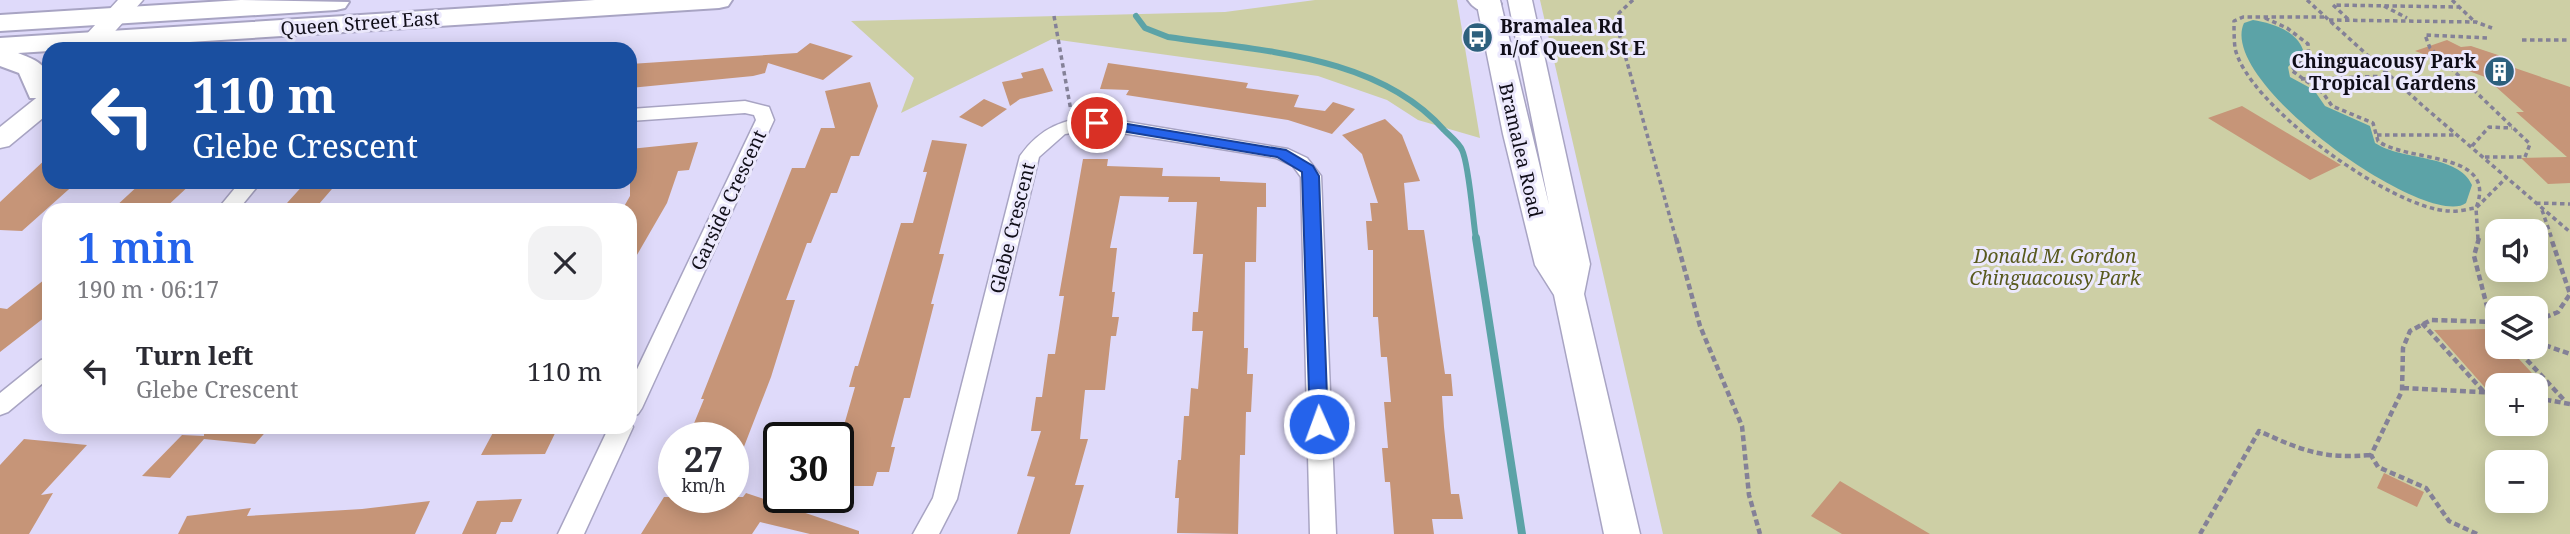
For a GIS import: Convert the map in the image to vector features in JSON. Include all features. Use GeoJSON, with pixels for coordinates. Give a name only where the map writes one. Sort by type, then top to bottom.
{"type":"FeatureCollection","features":[{"type":"Feature","properties":{"kind":"main road"},"geometry":{"type":"LineString","coordinates":[[2,30],[92,0]]}},
{"type":"Feature","properties":{"kind":"main road","name":"Queen Street East"},"geometry":{"type":"LineString","coordinates":[[2,30],[118,26],[366,0]]}},
{"type":"Feature","properties":{"kind":"main road","name":"Queen Street East"},"geometry":{"type":"LineString","coordinates":[[236,13],[719,0]]}},
{"type":"Feature","properties":{"kind":"main road","name":"Bramalea Road"},"geometry":{"type":"LineString","coordinates":[[1520,0],[1575,264],[1569,294]]}},
{"type":"Feature","properties":{"kind":"main road","name":"Bramalea Road"},"geometry":{"type":"LineString","coordinates":[[1486,1],[1549,265],[1569,294],[1622,534]]}},
{"type":"Feature","properties":{"kind":"main road"},"geometry":{"type":"LineString","coordinates":[[180,42],[236,13]]}},
{"type":"Feature","properties":{"kind":"main road"},"geometry":{"type":"LineString","coordinates":[[0,56],[31,68],[42,89]]}},
{"type":"Feature","properties":{"kind":"main road"},"geometry":{"type":"LineString","coordinates":[[0,140],[42,98]]}},
{"type":"Feature","properties":{"kind":"street","name":"Garside Crescent"},"geometry":{"type":"LineString","coordinates":[[637,115],[745,107],[762,111],[765,120],[637,393]]}},
{"type":"Feature","properties":{"kind":"street","name":"Glebe Crescent"},"geometry":{"type":"LineString","coordinates":[[926,534],[945,499],[1030,156],[1043,138],[1073,123]]}},
{"type":"Feature","properties":{"kind":"street"},"geometry":{"type":"LineString","coordinates":[[1073,123],[1097,123],[1281,153],[1307,169],[1311,176],[1323,534]]}},
{"type":"Feature","properties":{"kind":"street"},"geometry":{"type":"LineString","coordinates":[[233,203],[245,189]]}},
{"type":"Feature","properties":{"kind":"street"},"geometry":{"type":"LineString","coordinates":[[0,406],[42,372]]}},
{"type":"Feature","properties":{"kind":"street"},"geometry":{"type":"LineString","coordinates":[[571,534],[618,434]]}},
{"type":"Feature","properties":{"kind":"path"},"geometry":{"type":"LineString","coordinates":[[1633,0],[1619,13],[1617,26],[1700,326],[1742,426],[1749,495],[1760,534]]}},
{"type":"Feature","properties":{"kind":"path"},"geometry":{"type":"LineString","coordinates":[[2307,0],[2456,135],[2570,232]]}},
{"type":"Feature","properties":{"kind":"path"},"geometry":{"type":"LineString","coordinates":[[2388,0],[2394,6]]}},
{"type":"Feature","properties":{"kind":"path"},"geometry":{"type":"LineString","coordinates":[[2452,0],[2476,22]]}},
{"type":"Feature","properties":{"kind":"path"},"geometry":{"type":"LineString","coordinates":[[2349,20],[2333,5],[2459,7]]}},
{"type":"Feature","properties":{"kind":"path"},"geometry":{"type":"LineString","coordinates":[[2385,6],[2407,18]]}},
{"type":"Feature","properties":{"kind":"path"},"geometry":{"type":"LineString","coordinates":[[1054,16],[1073,123]]}},
{"type":"Feature","properties":{"kind":"path"},"geometry":{"type":"LineString","coordinates":[[2265,18],[2287,28],[2308,44],[2309,57],[2291,70],[2323,93],[2332,106],[2373,123],[2377,135],[2386,147],[2399,152],[2435,157],[2469,171],[2482,187],[2476,208],[2480,232],[2474,256],[2487,296]]}},
{"type":"Feature","properties":{"kind":"path"},"geometry":{"type":"LineString","coordinates":[[2492,28],[2476,22],[2265,18],[2238,19],[2234,21],[2231,35],[2235,51],[2251,81],[2281,113],[2339,159],[2413,201],[2435,211],[2466,213],[2476,208],[2507,177]]}},
{"type":"Feature","properties":{"kind":"path"},"geometry":{"type":"LineString","coordinates":[[2485,157],[2525,157],[2530,144],[2430,48],[2425,38],[2426,35],[2488,38]]}},
{"type":"Feature","properties":{"kind":"path"},"geometry":{"type":"LineString","coordinates":[[2522,40],[2570,40]]}},
{"type":"Feature","properties":{"kind":"path"},"geometry":{"type":"LineString","coordinates":[[2301,79],[2391,76]]}},
{"type":"Feature","properties":{"kind":"path"},"geometry":{"type":"LineString","coordinates":[[2472,146],[2489,127],[2513,128]]}},
{"type":"Feature","properties":{"kind":"path"},"geometry":{"type":"LineString","coordinates":[[2377,135],[2456,135]]}},
{"type":"Feature","properties":{"kind":"path"},"geometry":{"type":"LineString","coordinates":[[2536,204],[2570,204]]}},
{"type":"Feature","properties":{"kind":"path"},"geometry":{"type":"LineString","coordinates":[[2542,209],[2570,294],[2567,305],[2548,317]]}},
{"type":"Feature","properties":{"kind":"path"},"geometry":{"type":"LineString","coordinates":[[2371,455],[2403,388],[2404,340],[2409,332],[2423,323],[2448,319],[2485,324]]}},
{"type":"Feature","properties":{"kind":"path"},"geometry":{"type":"LineString","coordinates":[[2423,323],[2484,392]]}},
{"type":"Feature","properties":{"kind":"path"},"geometry":{"type":"LineString","coordinates":[[2548,346],[2570,354]]}},
{"type":"Feature","properties":{"kind":"path"},"geometry":{"type":"LineString","coordinates":[[2526,359],[2567,403]]}},
{"type":"Feature","properties":{"kind":"path"},"geometry":{"type":"LineString","coordinates":[[2403,388],[2484,392]]}},
{"type":"Feature","properties":{"kind":"path"},"geometry":{"type":"LineString","coordinates":[[2548,400],[2567,403]]}},
{"type":"Feature","properties":{"kind":"path"},"geometry":{"type":"LineString","coordinates":[[2200,534],[2259,431],[2291,446],[2334,458],[2371,455]]}},
{"type":"Feature","properties":{"kind":"path"},"geometry":{"type":"LineString","coordinates":[[2371,455],[2378,467],[2426,488],[2449,521],[2477,534]]}},
{"type":"Feature","properties":{"kind":"green space"},"geometry":{"type":"Polygon","coordinates":[[[1315,0],[1457,0],[1480,138],[1418,120],[1387,100],[1318,76],[1052,39],[901,113],[914,78],[851,21],[1225,12],[1315,0]]]}},
{"type":"Feature","properties":{"kind":"green space","name":"Donald M. Gordon Chinguacousy Park"},"geometry":{"type":"Polygon","coordinates":[[[1540,0],[2570,0],[2570,534],[1663,534],[1540,0]]]}},
{"type":"Feature","properties":{"kind":"shaded area"},"geometry":{"type":"Polygon","coordinates":[[[2253,20],[2276,26],[2290,33],[2300,43],[2303,50],[2288,67],[2290,77],[2314,90],[2325,106],[2370,126],[2375,143],[2386,149],[2443,163],[2465,175],[2472,185],[2466,203],[2445,206],[2412,195],[2372,174],[2331,146],[2292,114],[2262,80],[2244,49],[2244,23],[2253,20]]]}},
{"type":"Feature","properties":{"kind":"building"},"geometry":{"type":"Polygon","coordinates":[[[2447,40],[2461,47],[2471,46],[2498,55],[2512,67],[2570,87],[2570,183],[2548,184],[2521,158],[2567,157],[2516,112],[2524,112],[2485,77],[2415,51],[2447,40]]]}},
{"type":"Feature","properties":{"kind":"building"},"geometry":{"type":"Polygon","coordinates":[[[810,43],[853,56],[823,80],[768,63],[765,73],[753,76],[637,87],[637,64],[797,53],[810,43]]]}},
{"type":"Feature","properties":{"kind":"building"},"geometry":{"type":"Polygon","coordinates":[[[1108,63],[1248,83],[1246,88],[1299,95],[1294,107],[1325,111],[1333,102],[1355,109],[1332,134],[1288,120],[1126,95],[1129,90],[1100,89],[1108,63]]]}},
{"type":"Feature","properties":{"kind":"building"},"geometry":{"type":"Polygon","coordinates":[[[1043,68],[1053,91],[1020,99],[1010,106],[1002,82],[1023,78],[1021,73],[1043,68]]]}},
{"type":"Feature","properties":{"kind":"building"},"geometry":{"type":"Polygon","coordinates":[[[870,82],[878,106],[859,156],[851,156],[837,193],[831,193],[811,243],[807,243],[786,300],[795,300],[771,377],[749,434],[749,422],[695,422],[704,399],[701,399],[792,168],[805,168],[821,128],[835,128],[825,91],[870,82]]]}},
{"type":"Feature","properties":{"kind":"building"},"geometry":{"type":"Polygon","coordinates":[[[984,99],[1007,109],[982,127],[959,117],[984,99]]]}},
{"type":"Feature","properties":{"kind":"building"},"geometry":{"type":"Polygon","coordinates":[[[2242,106],[2341,165],[2310,180],[2208,118],[2242,106]]]}},
{"type":"Feature","properties":{"kind":"building"},"geometry":{"type":"Polygon","coordinates":[[[1385,119],[1402,135],[1420,181],[1404,183],[1408,230],[1424,230],[1445,374],[1451,374],[1453,396],[1442,396],[1444,427],[1451,494],[1459,494],[1463,519],[1432,519],[1434,534],[1394,534],[1390,482],[1385,482],[1382,448],[1388,448],[1384,402],[1391,402],[1387,357],[1381,357],[1378,317],[1373,317],[1373,250],[1368,250],[1366,221],[1372,221],[1370,203],[1378,203],[1362,154],[1342,135],[1385,119]]]}},
{"type":"Feature","properties":{"kind":"building"},"geometry":{"type":"Polygon","coordinates":[[[932,140],[967,144],[939,254],[944,254],[931,304],[934,304],[910,398],[904,398],[891,447],[895,447],[889,472],[877,472],[873,486],[854,486],[854,422],[845,422],[855,387],[849,387],[855,366],[858,366],[901,223],[913,223],[927,172],[923,172],[932,140]]]}},
{"type":"Feature","properties":{"kind":"building"},"geometry":{"type":"Polygon","coordinates":[[[698,142],[689,170],[678,171],[667,203],[637,255],[637,203],[626,203],[630,189],[637,189],[637,148],[698,142]]]}},
{"type":"Feature","properties":{"kind":"building"},"geometry":{"type":"Polygon","coordinates":[[[1083,159],[1108,159],[1107,166],[1163,168],[1162,176],[1220,177],[1220,181],[1266,183],[1266,207],[1257,207],[1256,262],[1245,262],[1244,348],[1248,348],[1247,374],[1253,374],[1251,412],[1246,412],[1245,455],[1240,455],[1238,534],[1177,533],[1179,498],[1175,498],[1178,460],[1181,460],[1184,416],[1189,416],[1191,388],[1198,389],[1203,331],[1192,331],[1193,312],[1198,312],[1203,254],[1193,254],[1197,202],[1168,202],[1169,197],[1120,196],[1110,248],[1117,248],[1112,317],[1119,317],[1116,336],[1111,336],[1105,390],[1085,390],[1080,439],[1088,439],[1075,485],[1084,485],[1070,534],[1017,534],[1035,477],[1027,476],[1041,431],[1031,431],[1036,397],[1042,397],[1048,354],[1055,354],[1064,296],[1059,296],[1083,159]]]}},
{"type":"Feature","properties":{"kind":"building"},"geometry":{"type":"Polygon","coordinates":[[[42,163],[42,189],[69,189],[53,203],[42,203],[42,213],[22,231],[0,230],[0,202],[42,163]]]}},
{"type":"Feature","properties":{"kind":"building"},"geometry":{"type":"Polygon","coordinates":[[[134,189],[186,189],[170,203],[119,203],[134,189]]]}},
{"type":"Feature","properties":{"kind":"building"},"geometry":{"type":"Polygon","coordinates":[[[300,189],[332,189],[320,203],[287,203],[300,189]]]}},
{"type":"Feature","properties":{"kind":"building"},"geometry":{"type":"Polygon","coordinates":[[[42,282],[42,319],[0,352],[0,308],[7,309],[42,282]]]}},
{"type":"Feature","properties":{"kind":"building"},"geometry":{"type":"Polygon","coordinates":[[[2485,329],[2485,359],[2519,359],[2532,373],[2485,373],[2485,387],[2434,330],[2485,329]]]}},
{"type":"Feature","properties":{"kind":"building"},"geometry":{"type":"Polygon","coordinates":[[[264,434],[255,444],[204,439],[170,478],[142,476],[182,435],[264,434]]]}},
{"type":"Feature","properties":{"kind":"building"},"geometry":{"type":"Polygon","coordinates":[[[492,434],[555,434],[545,454],[481,455],[492,434]]]}},
{"type":"Feature","properties":{"kind":"building"},"geometry":{"type":"Polygon","coordinates":[[[24,439],[87,445],[41,495],[53,493],[29,534],[0,534],[0,465],[24,439]]]}},
{"type":"Feature","properties":{"kind":"building"},"geometry":{"type":"Polygon","coordinates":[[[2384,473],[2424,492],[2417,507],[2377,488],[2384,473]]]}},
{"type":"Feature","properties":{"kind":"building"},"geometry":{"type":"Polygon","coordinates":[[[1840,481],[1930,534],[1842,534],[1811,516],[1840,481]]]}},
{"type":"Feature","properties":{"kind":"building"},"geometry":{"type":"Polygon","coordinates":[[[749,494],[763,499],[763,513],[805,513],[859,531],[859,534],[810,534],[760,522],[752,534],[641,534],[658,507],[658,513],[749,513],[749,494]]]}},
{"type":"Feature","properties":{"kind":"building"},"geometry":{"type":"Polygon","coordinates":[[[522,499],[512,522],[501,522],[496,534],[462,534],[477,501],[522,499]]]}},
{"type":"Feature","properties":{"kind":"building"},"geometry":{"type":"Polygon","coordinates":[[[430,501],[415,534],[178,534],[187,516],[251,508],[247,516],[362,509],[430,501]]]}},
{"type":"Feature","properties":{"kind":"waterway"},"geometry":{"type":"LineString","coordinates":[[1136,16],[1145,28],[1168,37],[1279,53],[1352,71],[1386,86],[1417,105],[1462,150],[1469,179],[1476,239]]}},
{"type":"Feature","properties":{"kind":"waterway"},"geometry":{"type":"LineString","coordinates":[[1476,238],[1522,534]]}},
{"type":"Feature","properties":{"kind":"place","name":"Bramalea Rd n/of Queen St E"},"geometry":{"type":"Point","coordinates":[1477,37]}},
{"type":"Feature","properties":{"kind":"place","name":"Chinguacousy Park Tropical Gardens"},"geometry":{"type":"Point","coordinates":[2499,72]}},
{"type":"Feature","properties":{"kind":"route"},"geometry":{"type":"LineString","coordinates":[[1097,123],[1281,153],[1292,157],[1307,169],[1311,176],[1319,424]]}}]}
